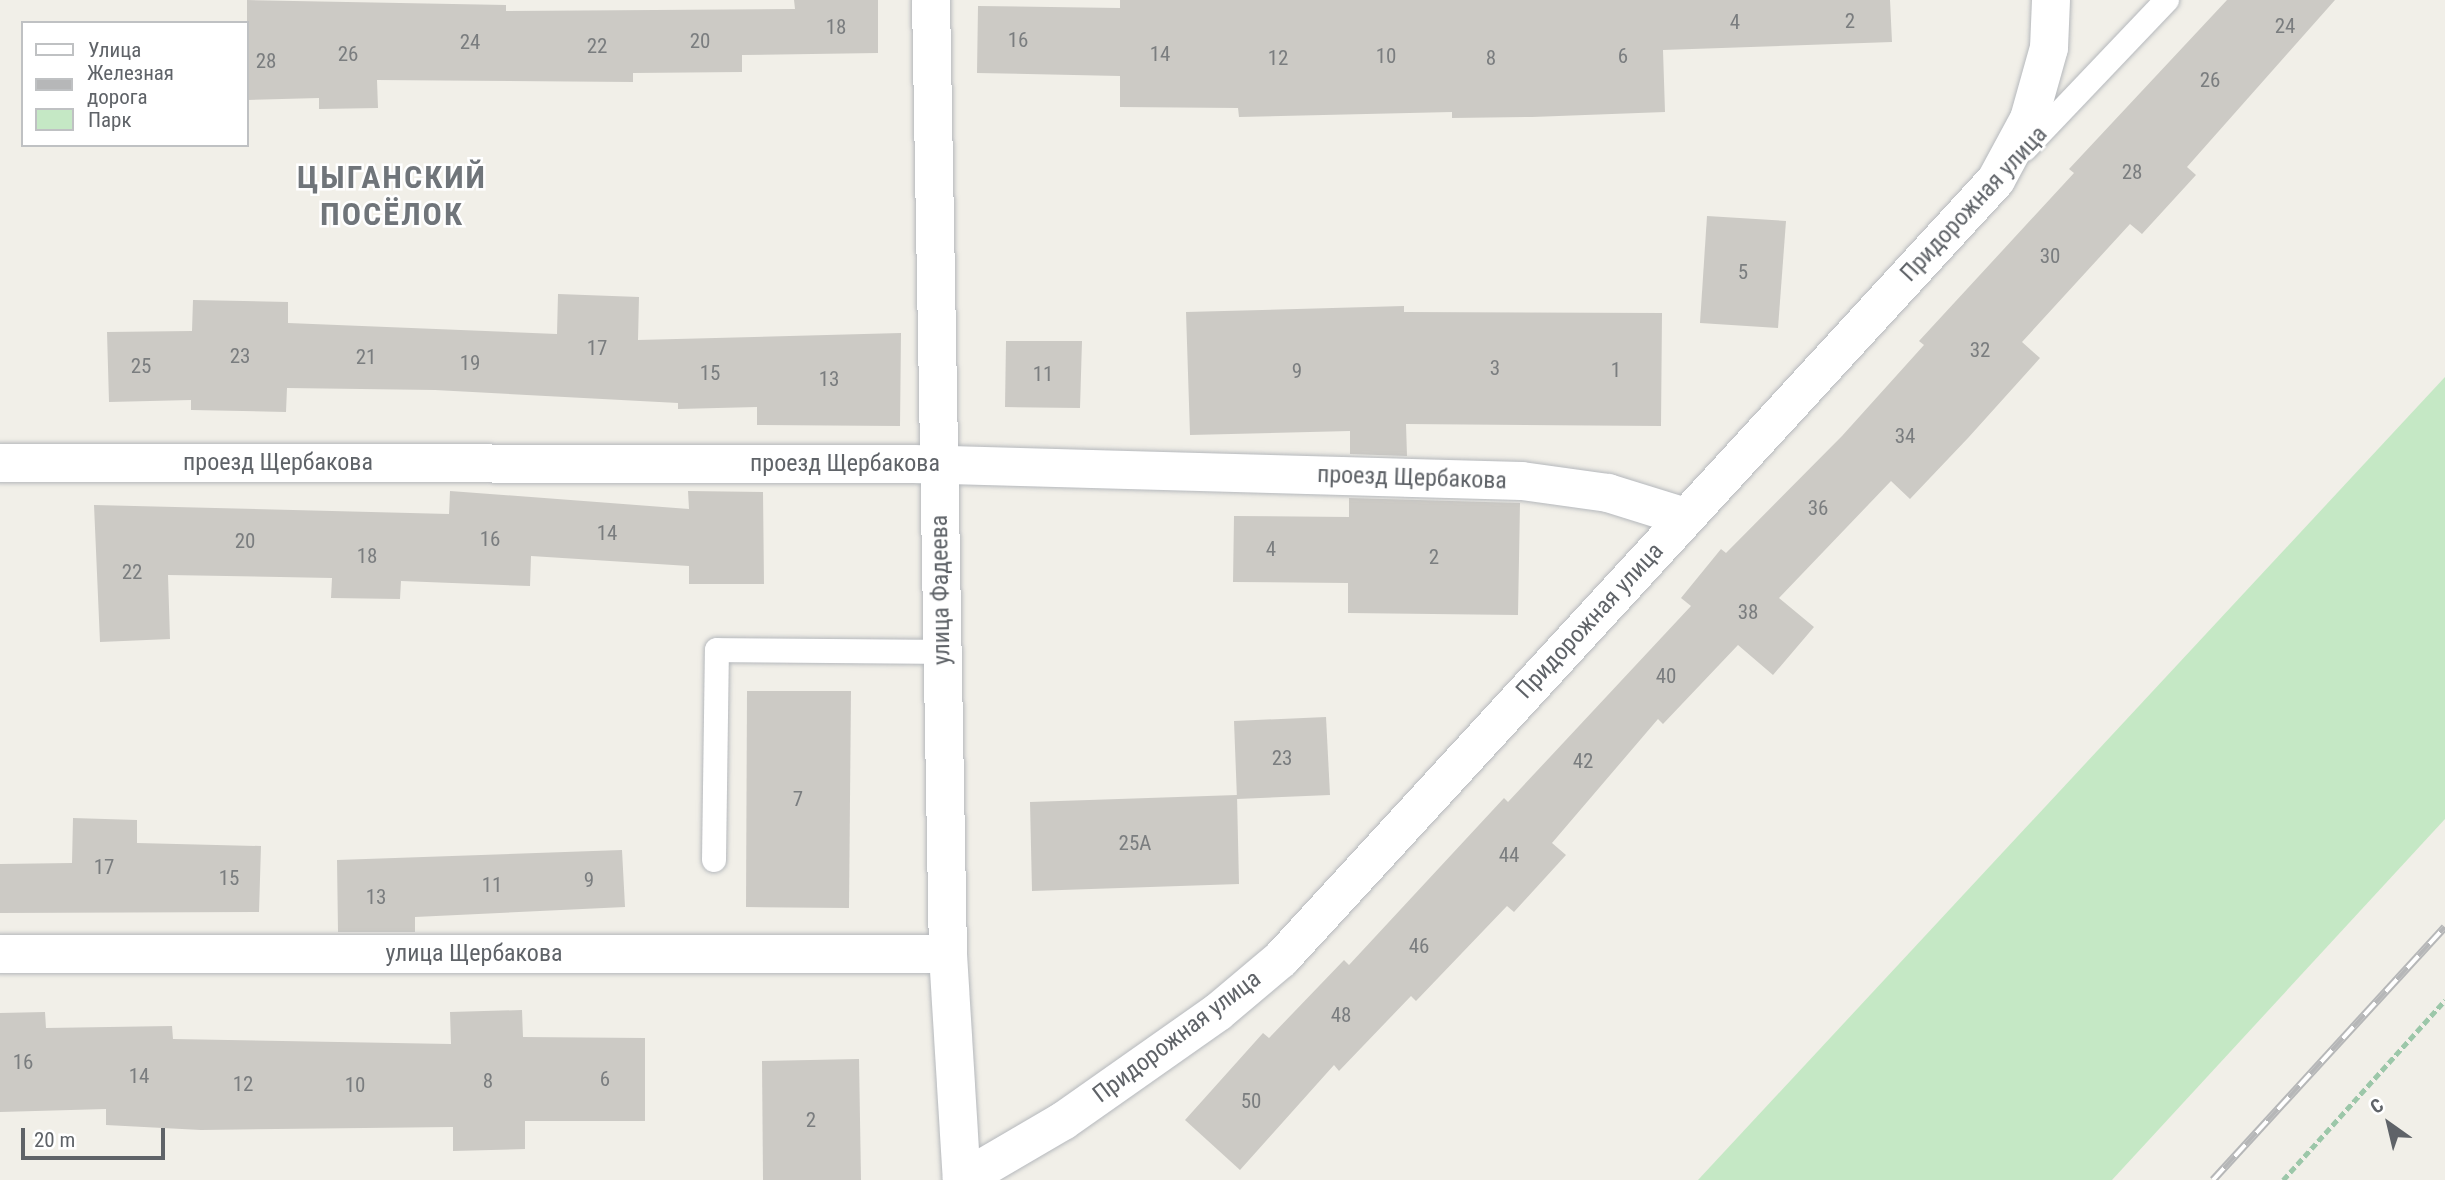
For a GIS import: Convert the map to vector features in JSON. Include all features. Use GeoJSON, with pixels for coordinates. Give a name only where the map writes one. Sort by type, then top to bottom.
{"type":"FeatureCollection","features":[{"type":"Feature","properties":{"kind":"street","name":"улица Фадеева"},"geometry":{"type":"LineString","coordinates":[[931,0],[948,954],[962,1180]]}},
{"type":"Feature","properties":{"kind":"street"},"geometry":{"type":"LineString","coordinates":[[1996,180],[2029,119],[2049,48],[2051,0]]}},
{"type":"Feature","properties":{"kind":"street","name":"Придорожная улица"},"geometry":{"type":"LineString","coordinates":[[962,1180],[1063,1121],[1218,1012],[1280,959],[1996,180]]}},
{"type":"Feature","properties":{"kind":"street","name":"проезд Щербакова"},"geometry":{"type":"LineString","coordinates":[[0,463],[939,465],[1522,481],[1608,493],[1685,517]]}},
{"type":"Feature","properties":{"kind":"street","name":"улица Щербакова"},"geometry":{"type":"LineString","coordinates":[[0,954],[948,954]]}},
{"type":"Feature","properties":{"kind":"lane","name":"Придорожная улица"},"geometry":{"type":"LineString","coordinates":[[1996,180],[2167,0]]}},
{"type":"Feature","properties":{"kind":"lane"},"geometry":{"type":"LineString","coordinates":[[714,860],[718,650],[942,652]]}},
{"type":"Feature","properties":{"kind":"path"},"geometry":{"type":"LineString","coordinates":[[2283,1180],[2445,1000]]}},
{"type":"Feature","properties":{"kind":"green space"},"geometry":{"type":"Polygon","coordinates":[[[2445,377],[2445,819],[2112,1180],[1698,1180],[2445,377]]]}},
{"type":"Feature","properties":{"kind":"building"},"geometry":{"type":"Polygon","coordinates":[[[247,0],[506,5],[506,11],[795,9],[794,0],[878,0],[878,53],[742,55],[742,72],[633,73],[633,82],[377,80],[378,108],[319,109],[319,98],[248,100],[247,0]]]}},
{"type":"Feature","properties":{"kind":"building"},"geometry":{"type":"Polygon","coordinates":[[[1120,0],[1890,0],[1892,42],[1663,50],[1665,112],[1532,117],[1452,118],[1452,112],[1239,117],[1238,108],[1120,107],[1120,76],[977,73],[978,6],[1120,8],[1120,0]]]}},
{"type":"Feature","properties":{"kind":"building"},"geometry":{"type":"Polygon","coordinates":[[[2227,0],[2335,0],[2187,167],[2196,175],[2142,234],[2130,224],[2022,342],[2040,358],[1968,438],[1910,499],[1891,481],[1779,598],[1814,627],[1773,675],[1738,645],[1663,724],[1658,719],[1552,843],[1566,855],[1514,912],[1507,906],[1416,1001],[1411,996],[1339,1071],[1334,1065],[1240,1170],[1185,1120],[1263,1033],[1269,1038],[1344,960],[1349,965],[1504,798],[1508,802],[1691,606],[1681,598],[1721,549],[1726,553],[1842,436],[1924,345],[1919,341],[2074,173],[2069,169],[2227,0]]]}},
{"type":"Feature","properties":{"kind":"building"},"geometry":{"type":"Polygon","coordinates":[[[1707,216],[1786,221],[1778,328],[1700,323],[1707,216]]]}},
{"type":"Feature","properties":{"kind":"building"},"geometry":{"type":"Polygon","coordinates":[[[558,294],[639,297],[638,340],[901,333],[900,426],[757,425],[757,407],[678,409],[678,403],[435,390],[287,388],[286,412],[191,410],[191,400],[109,402],[107,332],[192,331],[193,300],[288,302],[288,323],[557,334],[558,294]]]}},
{"type":"Feature","properties":{"kind":"building"},"geometry":{"type":"Polygon","coordinates":[[[1404,306],[1404,312],[1662,313],[1661,426],[1406,424],[1407,456],[1350,454],[1350,431],[1190,435],[1186,312],[1404,306]]]}},
{"type":"Feature","properties":{"kind":"building"},"geometry":{"type":"Polygon","coordinates":[[[1006,341],[1082,341],[1080,408],[1005,407],[1006,341]]]}},
{"type":"Feature","properties":{"kind":"building"},"geometry":{"type":"Polygon","coordinates":[[[450,491],[689,509],[688,491],[763,492],[764,584],[689,584],[689,566],[531,556],[530,586],[401,581],[400,599],[331,598],[332,578],[168,575],[170,639],[100,642],[94,505],[449,514],[450,491]]]}},
{"type":"Feature","properties":{"kind":"building"},"geometry":{"type":"Polygon","coordinates":[[[1349,498],[1520,503],[1518,615],[1348,613],[1348,583],[1233,582],[1234,516],[1349,517],[1349,498]]]}},
{"type":"Feature","properties":{"kind":"building"},"geometry":{"type":"Polygon","coordinates":[[[747,691],[851,691],[849,908],[746,907],[747,691]]]}},
{"type":"Feature","properties":{"kind":"building"},"geometry":{"type":"Polygon","coordinates":[[[1326,717],[1330,795],[1237,799],[1234,721],[1326,717]]]}},
{"type":"Feature","properties":{"kind":"building"},"geometry":{"type":"Polygon","coordinates":[[[1237,795],[1239,884],[1032,891],[1030,802],[1237,795]]]}},
{"type":"Feature","properties":{"kind":"building"},"geometry":{"type":"Polygon","coordinates":[[[73,818],[137,820],[137,843],[261,846],[259,912],[0,913],[0,864],[72,863],[73,818]]]}},
{"type":"Feature","properties":{"kind":"building"},"geometry":{"type":"Polygon","coordinates":[[[622,850],[625,907],[415,917],[415,932],[338,932],[337,860],[622,850]]]}},
{"type":"Feature","properties":{"kind":"building"},"geometry":{"type":"Polygon","coordinates":[[[522,1010],[523,1037],[645,1038],[645,1121],[525,1121],[525,1149],[453,1151],[453,1127],[201,1130],[106,1125],[106,1109],[0,1112],[0,1013],[45,1012],[46,1028],[172,1026],[173,1039],[451,1044],[450,1012],[522,1010]]]}},
{"type":"Feature","properties":{"kind":"building"},"geometry":{"type":"Polygon","coordinates":[[[859,1059],[861,1180],[763,1180],[762,1061],[859,1059]]]}},
{"type":"Feature","properties":{"kind":"railway"},"geometry":{"type":"LineString","coordinates":[[2213,1180],[2445,927]]}},
{"type":"Feature","properties":{"kind":"district","name":"ЦЫГАНСКИЙ ПОСЁЛОК"},"geometry":{"type":"Point","coordinates":[392,196]}}]}
